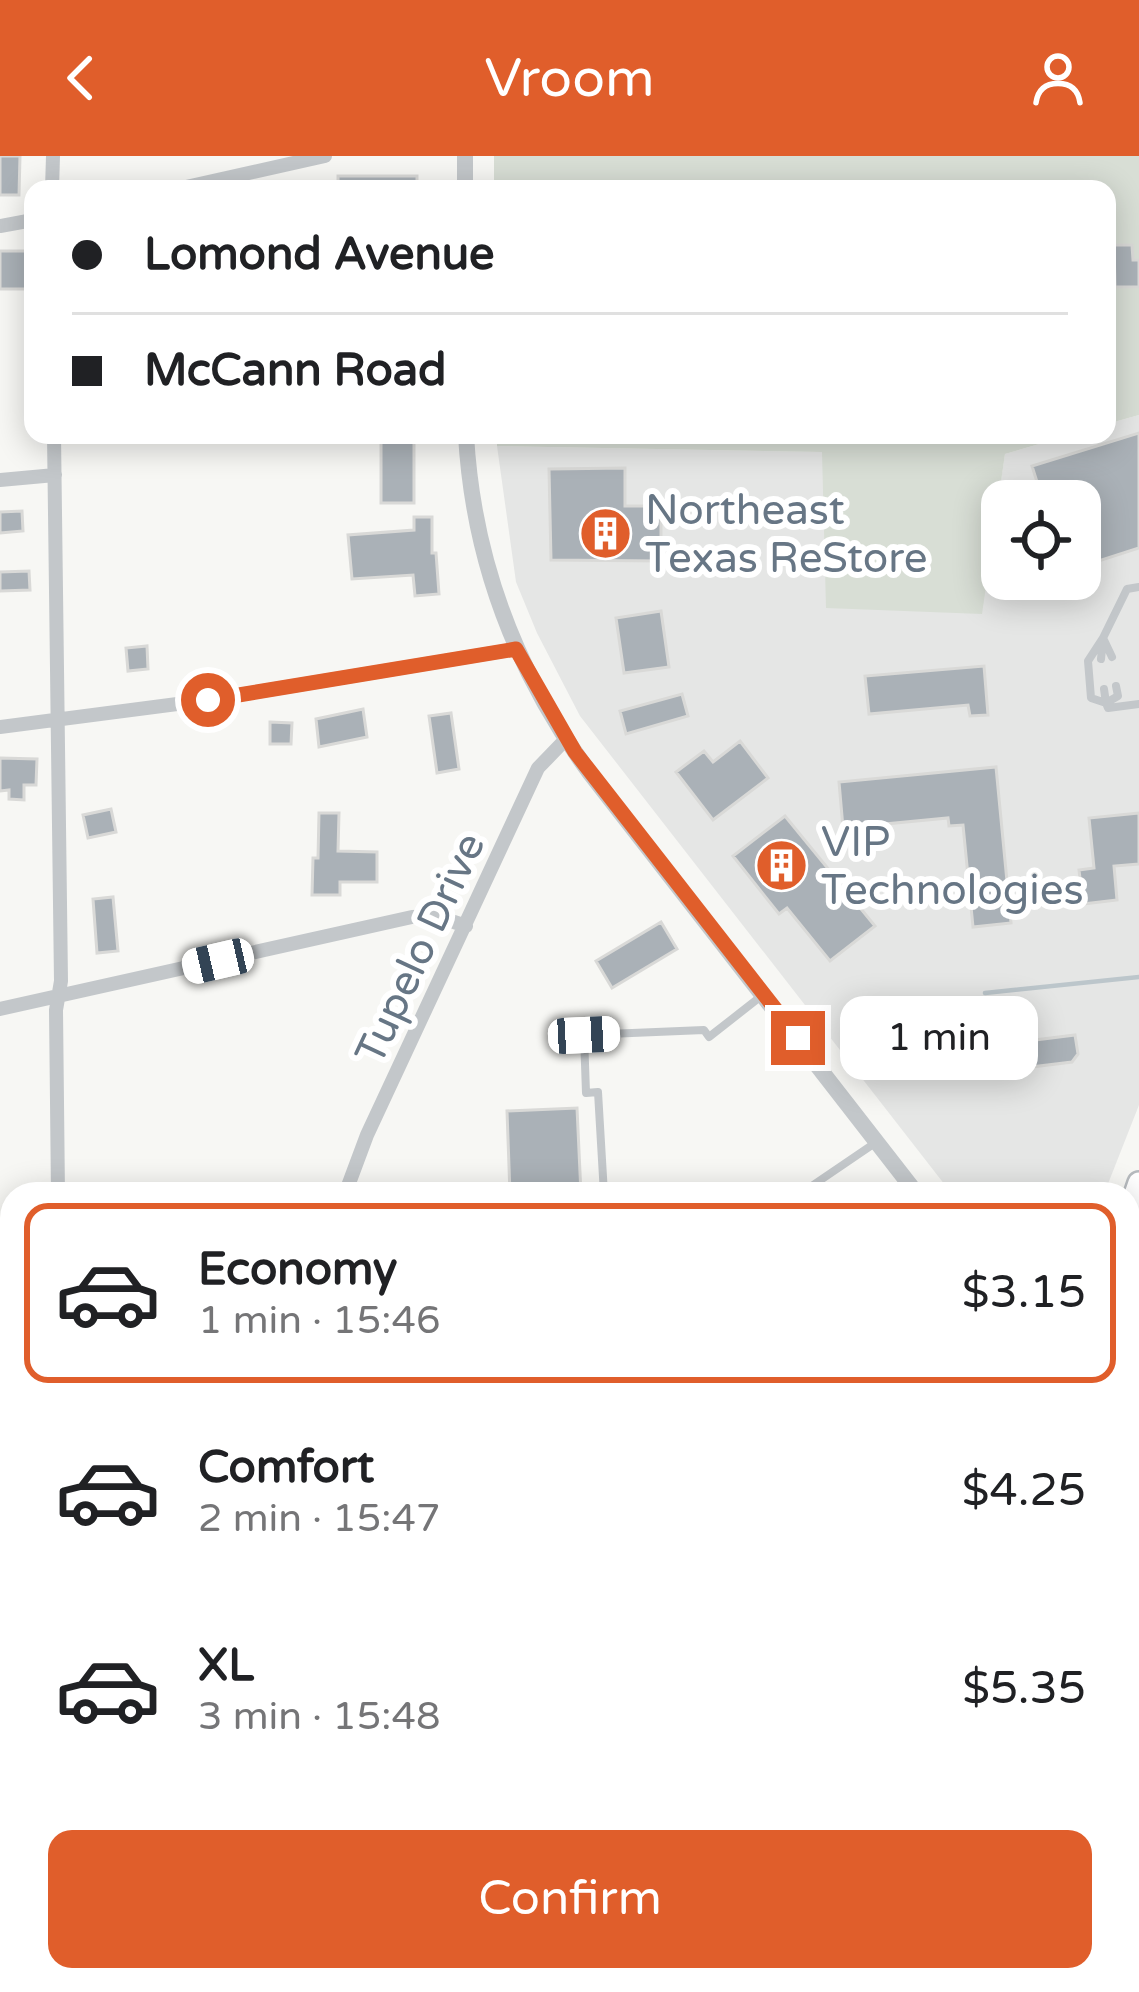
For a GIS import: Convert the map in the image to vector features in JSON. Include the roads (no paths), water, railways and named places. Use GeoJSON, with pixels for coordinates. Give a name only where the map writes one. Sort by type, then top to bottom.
{"type":"FeatureCollection","features":[{"type":"Feature","properties":{"kind":"street"},"geometry":{"type":"LineString","coordinates":[[217,180],[325,156]]}},
{"type":"Feature","properties":{"kind":"street"},"geometry":{"type":"LineString","coordinates":[[54,444],[61,981],[58,1182]]}},
{"type":"Feature","properties":{"kind":"street"},"geometry":{"type":"LineString","coordinates":[[467,444],[479,535],[501,612],[566,739],[908,1182]]}},
{"type":"Feature","properties":{"kind":"street"},"geometry":{"type":"LineString","coordinates":[[0,480],[55,475]]}},
{"type":"Feature","properties":{"kind":"street"},"geometry":{"type":"LineString","coordinates":[[0,727],[195,702],[516,649]]}},
{"type":"Feature","properties":{"kind":"street","name":"Tupelo Drive"},"geometry":{"type":"LineString","coordinates":[[349,1182],[538,768],[566,739]]}},
{"type":"Feature","properties":{"kind":"street"},"geometry":{"type":"LineString","coordinates":[[0,1009],[412,917],[436,916],[466,926]]}},
{"type":"Feature","properties":{"kind":"lane"},"geometry":{"type":"LineString","coordinates":[[1116,686],[1118,696],[1106,703],[1091,698],[1088,661],[1127,590],[1139,587]]}},
{"type":"Feature","properties":{"kind":"lane"},"geometry":{"type":"LineString","coordinates":[[1103,638],[1112,657]]}},
{"type":"Feature","properties":{"kind":"lane"},"geometry":{"type":"LineString","coordinates":[[1101,659],[1103,638]]}},
{"type":"Feature","properties":{"kind":"lane"},"geometry":{"type":"LineString","coordinates":[[1104,688],[1108,708],[1139,704]]}},
{"type":"Feature","properties":{"kind":"lane"},"geometry":{"type":"LineString","coordinates":[[603,1182],[598,1092],[586,1093],[584,1035],[704,1030],[710,1037],[764,994]]}},
{"type":"Feature","properties":{"kind":"lane"},"geometry":{"type":"LineString","coordinates":[[818,1182],[876,1142]]}},
{"type":"Feature","properties":{"kind":"waterway"},"geometry":{"type":"LineString","coordinates":[[985,993],[1139,977]]}},
{"type":"Feature","properties":{"kind":"place","name":"Northeast Texas ReStore"},"geometry":{"type":"Point","coordinates":[606,533]}},
{"type":"Feature","properties":{"kind":"place","name":"VIP Technologies"},"geometry":{"type":"Point","coordinates":[782,865]}}]}
